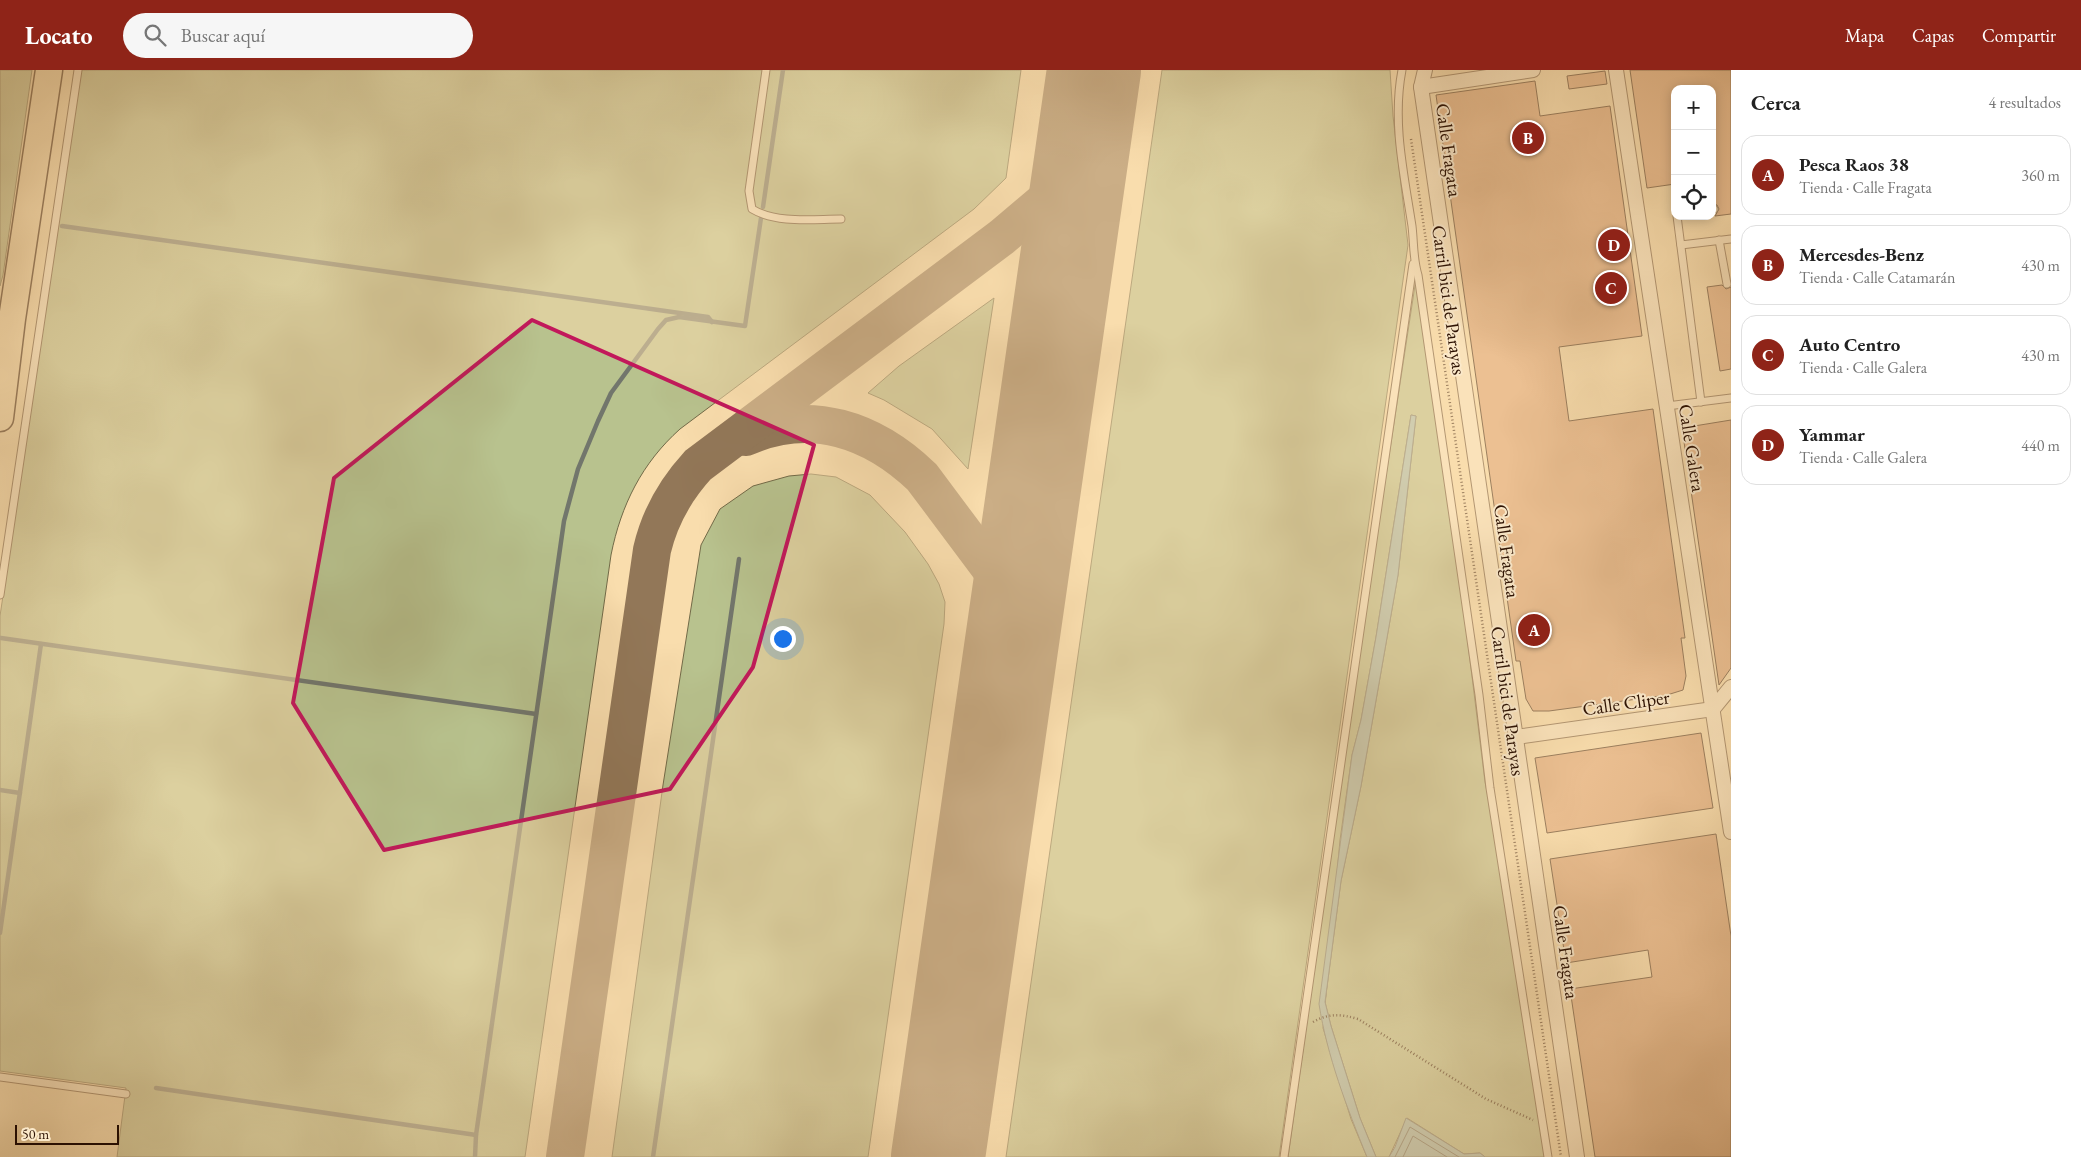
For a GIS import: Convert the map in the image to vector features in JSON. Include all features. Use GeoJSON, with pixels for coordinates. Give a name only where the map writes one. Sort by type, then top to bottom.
{"type":"FeatureCollection","features":[{"type":"Feature","properties":{"kind":"highway"},"geometry":{"type":"LineString","coordinates":[[0,418],[6,320],[49,70]]}},
{"type":"Feature","properties":{"kind":"street","name":"Calle Fragata"},"geometry":{"type":"LineString","coordinates":[[1425,70],[1421,87],[1577,1157]]}},
{"type":"Feature","properties":{"kind":"street"},"geometry":{"type":"LineString","coordinates":[[1421,87],[1533,70]]}},
{"type":"Feature","properties":{"kind":"street","name":"Calle Galera"},"geometry":{"type":"LineString","coordinates":[[1616,70],[1731,832]]}},
{"type":"Feature","properties":{"kind":"street"},"geometry":{"type":"LineString","coordinates":[[1713,709],[1731,686]]}},
{"type":"Feature","properties":{"kind":"street","name":"Calle Cliper"},"geometry":{"type":"LineString","coordinates":[[1516,737],[1713,709]]}},
{"type":"Feature","properties":{"kind":"lane"},"geometry":{"type":"LineString","coordinates":[[0,595],[78,70]]}},
{"type":"Feature","properties":{"kind":"lane"},"geometry":{"type":"LineString","coordinates":[[766,70],[749,191],[752,209],[760,214],[782,218],[841,219]]}},
{"type":"Feature","properties":{"kind":"lane"},"geometry":{"type":"LineString","coordinates":[[1284,1157],[1414,262],[1412,229],[1397,116],[1401,71]]}},
{"type":"Feature","properties":{"kind":"lane"},"geometry":{"type":"LineString","coordinates":[[1678,220],[1701,402]]}},
{"type":"Feature","properties":{"kind":"lane"},"geometry":{"type":"LineString","coordinates":[[1681,245],[1731,239]]}},
{"type":"Feature","properties":{"kind":"lane"},"geometry":{"type":"LineString","coordinates":[[1719,240],[1726,284]]}},
{"type":"Feature","properties":{"kind":"lane"},"geometry":{"type":"LineString","coordinates":[[1414,262],[1420,284],[1479,695],[1490,788],[1548,1157]]}},
{"type":"Feature","properties":{"kind":"lane"},"geometry":{"type":"LineString","coordinates":[[1667,406],[1731,398]]}},
{"type":"Feature","properties":{"kind":"lane"},"geometry":{"type":"LineString","coordinates":[[0,1077],[126,1094]]}},
{"type":"Feature","properties":{"kind":"path","name":"Carril bici de Parayas"},"geometry":{"type":"LineString","coordinates":[[1411,137],[1561,1157]]}},
{"type":"Feature","properties":{"kind":"path"},"geometry":{"type":"LineString","coordinates":[[1318,1019],[1331,1014],[1343,1014],[1358,1019],[1486,1099],[1543,1124]]}},
{"type":"Feature","properties":{"kind":"highlighted area"},"geometry":{"type":"Polygon","coordinates":[[[532,320],[814,445],[753,667],[670,789],[384,850],[293,703],[334,478],[532,320]]]}},
{"type":"Feature","properties":{"kind":"green space"},"geometry":{"type":"Polygon","coordinates":[[[0,70],[32,70],[0,286],[0,70]]]}},
{"type":"Feature","properties":{"kind":"green space"},"geometry":{"type":"Polygon","coordinates":[[[81,70],[1021,70],[1006,178],[974,209],[680,429],[644,471],[627,502],[611,555],[525,1157],[117,1157],[126,1088],[0,1071],[0,616],[81,70]]]}},
{"type":"Feature","properties":{"kind":"green space"},"geometry":{"type":"Polygon","coordinates":[[[1162,70],[1390,70],[1393,116],[1408,245],[1279,1157],[1006,1157],[1162,70]]]}},
{"type":"Feature","properties":{"kind":"green space"},"geometry":{"type":"Polygon","coordinates":[[[1416,279],[1467,636],[1485,782],[1493,821],[1545,1157],[1485,1157],[1480,1153],[1464,1154],[1407,1118],[1389,1157],[1376,1157],[1360,1118],[1325,1003],[1323,1028],[1351,1119],[1367,1157],[1288,1157],[1360,646],[1416,279]],[[1411,415],[1376,637],[1361,720],[1352,755],[1340,840],[1326,994],[1341,881],[1361,786],[1398,575],[1416,416],[1411,415]]]}},
{"type":"Feature","properties":{"kind":"green space"},"geometry":{"type":"Polygon","coordinates":[[[994,298],[968,469],[932,429],[884,400],[868,393],[899,366],[994,298]]]}},
{"type":"Feature","properties":{"kind":"green space"},"geometry":{"type":"Polygon","coordinates":[[[811,474],[836,477],[870,495],[905,532],[928,564],[939,584],[945,602],[944,624],[868,1157],[612,1157],[663,785],[701,545],[720,509],[753,486],[789,476],[811,474]]]}},
{"type":"Feature","properties":{"kind":"water"},"geometry":{"type":"Polygon","coordinates":[[[1411,415],[1416,416],[1398,575],[1361,786],[1341,881],[1325,1002],[1360,1118],[1376,1157],[1367,1157],[1332,1062],[1319,1004],[1352,755],[1361,720],[1376,637],[1411,415]]]}},
{"type":"Feature","properties":{"kind":"water"},"geometry":{"type":"Polygon","coordinates":[[[1406,1118],[1464,1154],[1480,1153],[1485,1157],[1389,1157],[1395,1147],[1406,1118]]]}},
{"type":"Feature","properties":{"kind":"building"},"geometry":{"type":"Polygon","coordinates":[[[1630,70],[1731,70],[1731,214],[1716,216],[1719,209],[1716,205],[1716,85],[1671,85],[1671,185],[1647,188],[1630,70]]]}},
{"type":"Feature","properties":{"kind":"building"},"geometry":{"type":"Polygon","coordinates":[[[1605,71],[1607,84],[1569,89],[1567,76],[1605,71]]]}},
{"type":"Feature","properties":{"kind":"building"},"geometry":{"type":"Polygon","coordinates":[[[1535,81],[1540,116],[1610,106],[1642,336],[1559,347],[1569,421],[1653,409],[1685,638],[1681,638],[1686,676],[1683,690],[1667,695],[1549,711],[1533,711],[1526,699],[1520,661],[1516,661],[1436,95],[1535,81]]]}},
{"type":"Feature","properties":{"kind":"building"},"geometry":{"type":"Polygon","coordinates":[[[1722,285],[1726,289],[1731,287],[1731,369],[1720,371],[1707,287],[1722,285]]]}},
{"type":"Feature","properties":{"kind":"building"},"geometry":{"type":"Polygon","coordinates":[[[1731,420],[1731,668],[1719,685],[1682,428],[1731,420]]]}},
{"type":"Feature","properties":{"kind":"building"},"geometry":{"type":"Polygon","coordinates":[[[1701,733],[1713,808],[1547,833],[1535,758],[1701,733]]]}},
{"type":"Feature","properties":{"kind":"building"},"geometry":{"type":"Polygon","coordinates":[[[1716,834],[1731,936],[1731,1157],[1595,1157],[1570,989],[1652,977],[1648,950],[1566,963],[1550,859],[1716,834]]]}},
{"type":"Feature","properties":{"kind":"waterway"},"geometry":{"type":"LineString","coordinates":[[763,207],[783,70]]}},
{"type":"Feature","properties":{"kind":"waterway"},"geometry":{"type":"LineString","coordinates":[[475,1157],[476,1135],[564,521],[578,469],[611,393],[666,320],[679,317],[745,326],[761,218]]}},
{"type":"Feature","properties":{"kind":"waterway"},"geometry":{"type":"LineString","coordinates":[[62,226],[708,317],[712,322]]}},
{"type":"Feature","properties":{"kind":"waterway"},"geometry":{"type":"LineString","coordinates":[[653,1157],[739,559]]}},
{"type":"Feature","properties":{"kind":"waterway"},"geometry":{"type":"LineString","coordinates":[[1,638],[536,714]]}},
{"type":"Feature","properties":{"kind":"waterway"},"geometry":{"type":"LineString","coordinates":[[0,933],[41,644]]}},
{"type":"Feature","properties":{"kind":"waterway"},"geometry":{"type":"LineString","coordinates":[[0,790],[20,793]]}},
{"type":"Feature","properties":{"kind":"waterway"},"geometry":{"type":"LineString","coordinates":[[156,1088],[476,1135]]}},
{"type":"Feature","properties":{"kind":"taxiway"},"geometry":{"type":"LineString","coordinates":[[565,1157],[652,550],[659,526],[669,504],[682,484],[698,465],[1002,237],[1080,171]]}},
{"type":"Feature","properties":{"kind":"taxiway"},"geometry":{"type":"LineString","coordinates":[[746,437],[770,428],[794,424],[817,425],[840,428],[862,436],[883,447],[922,477],[1017,604]]}},
{"type":"Feature","properties":{"kind":"runway"},"geometry":{"type":"LineString","coordinates":[[938,1157],[1094,70]]}},
{"type":"Feature","properties":{"kind":"place","name":"Mercesdes-Benz"},"geometry":{"type":"Point","coordinates":[1528,138]}},
{"type":"Feature","properties":{"kind":"place","name":"Yammar"},"geometry":{"type":"Point","coordinates":[1614,245]}},
{"type":"Feature","properties":{"kind":"place","name":"Auto Centro"},"geometry":{"type":"Point","coordinates":[1611,288]}},
{"type":"Feature","properties":{"kind":"place","name":"Pesca Raos 38"},"geometry":{"type":"Point","coordinates":[1534,630]}}]}
